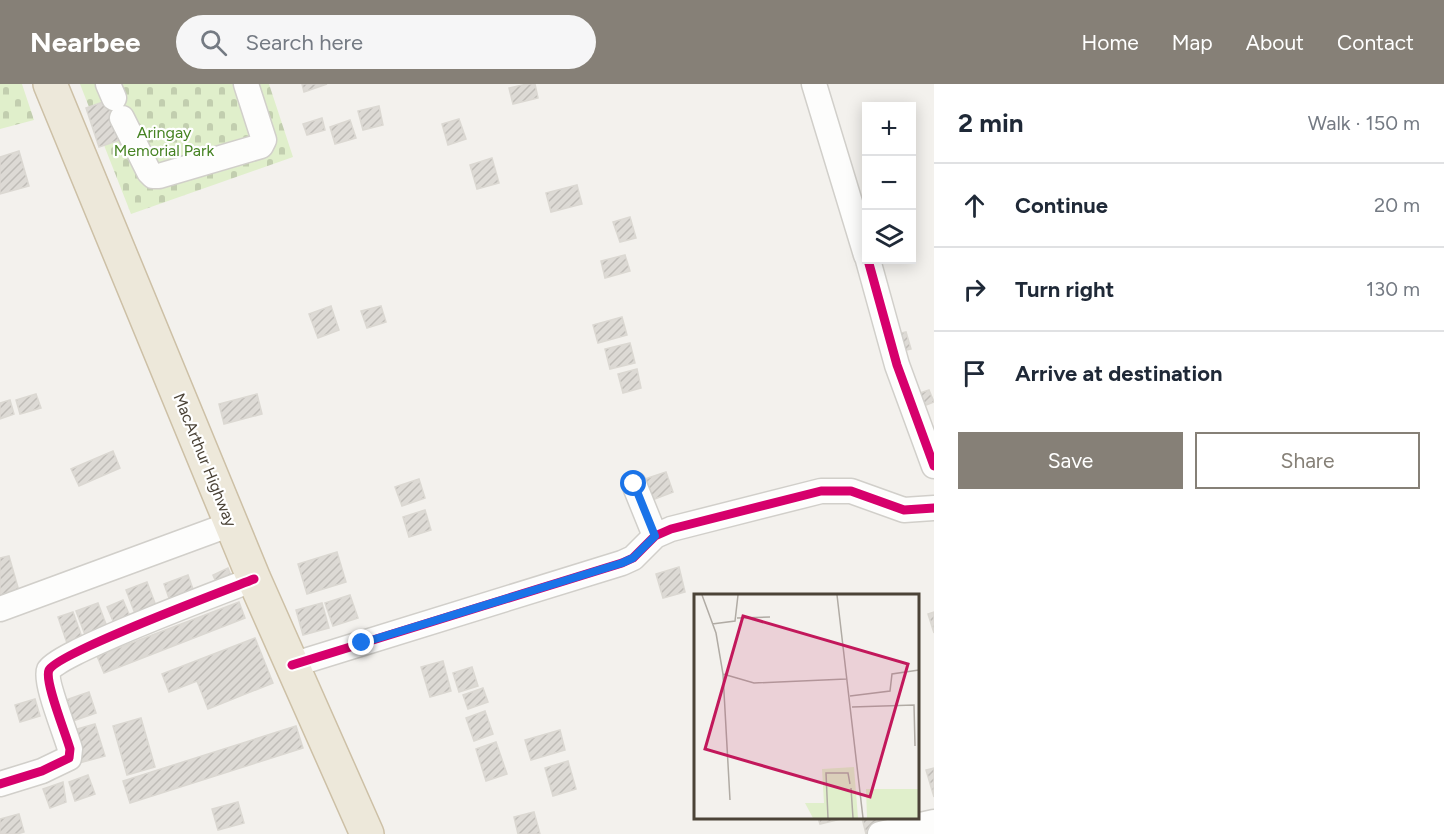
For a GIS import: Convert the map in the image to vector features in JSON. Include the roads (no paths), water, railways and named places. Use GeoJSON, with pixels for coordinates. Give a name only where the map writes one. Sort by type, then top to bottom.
{"type":"FeatureCollection","features":[{"type":"Feature","properties":{"kind":"highway","name":"MacArthur Highway"},"geometry":{"type":"LineString","coordinates":[[50,84],[254,579],[367,834]]}},
{"type":"Feature","properties":{"kind":"street"},"geometry":{"type":"LineString","coordinates":[[115,100],[149,172],[153,176],[159,176],[261,146],[264,140],[262,129],[246,84]]}},
{"type":"Feature","properties":{"kind":"street"},"geometry":{"type":"LineString","coordinates":[[814,84],[862,239]]}},
{"type":"Feature","properties":{"kind":"street"},"geometry":{"type":"LineString","coordinates":[[869,264],[897,365],[934,465]]}},
{"type":"Feature","properties":{"kind":"street"},"geometry":{"type":"LineString","coordinates":[[634,484],[655,536]]}},
{"type":"Feature","properties":{"kind":"street"},"geometry":{"type":"LineString","coordinates":[[292,665],[622,563],[633,558],[655,536],[671,529],[821,491],[851,491],[904,510],[934,508]]}},
{"type":"Feature","properties":{"kind":"street"},"geometry":{"type":"LineString","coordinates":[[0,609],[231,524]]}},
{"type":"Feature","properties":{"kind":"street"},"geometry":{"type":"LineString","coordinates":[[0,784],[42,771],[69,758],[70,749],[48,675],[54,664],[102,640],[254,579]]}},
{"type":"Feature","properties":{"kind":"street"},"geometry":{"type":"LineString","coordinates":[[880,834],[934,822]]}},
{"type":"Feature","properties":{"kind":"park label","name":"Aringay Memorial Park"},"geometry":{"type":"Point","coordinates":[164,141]}}]}
